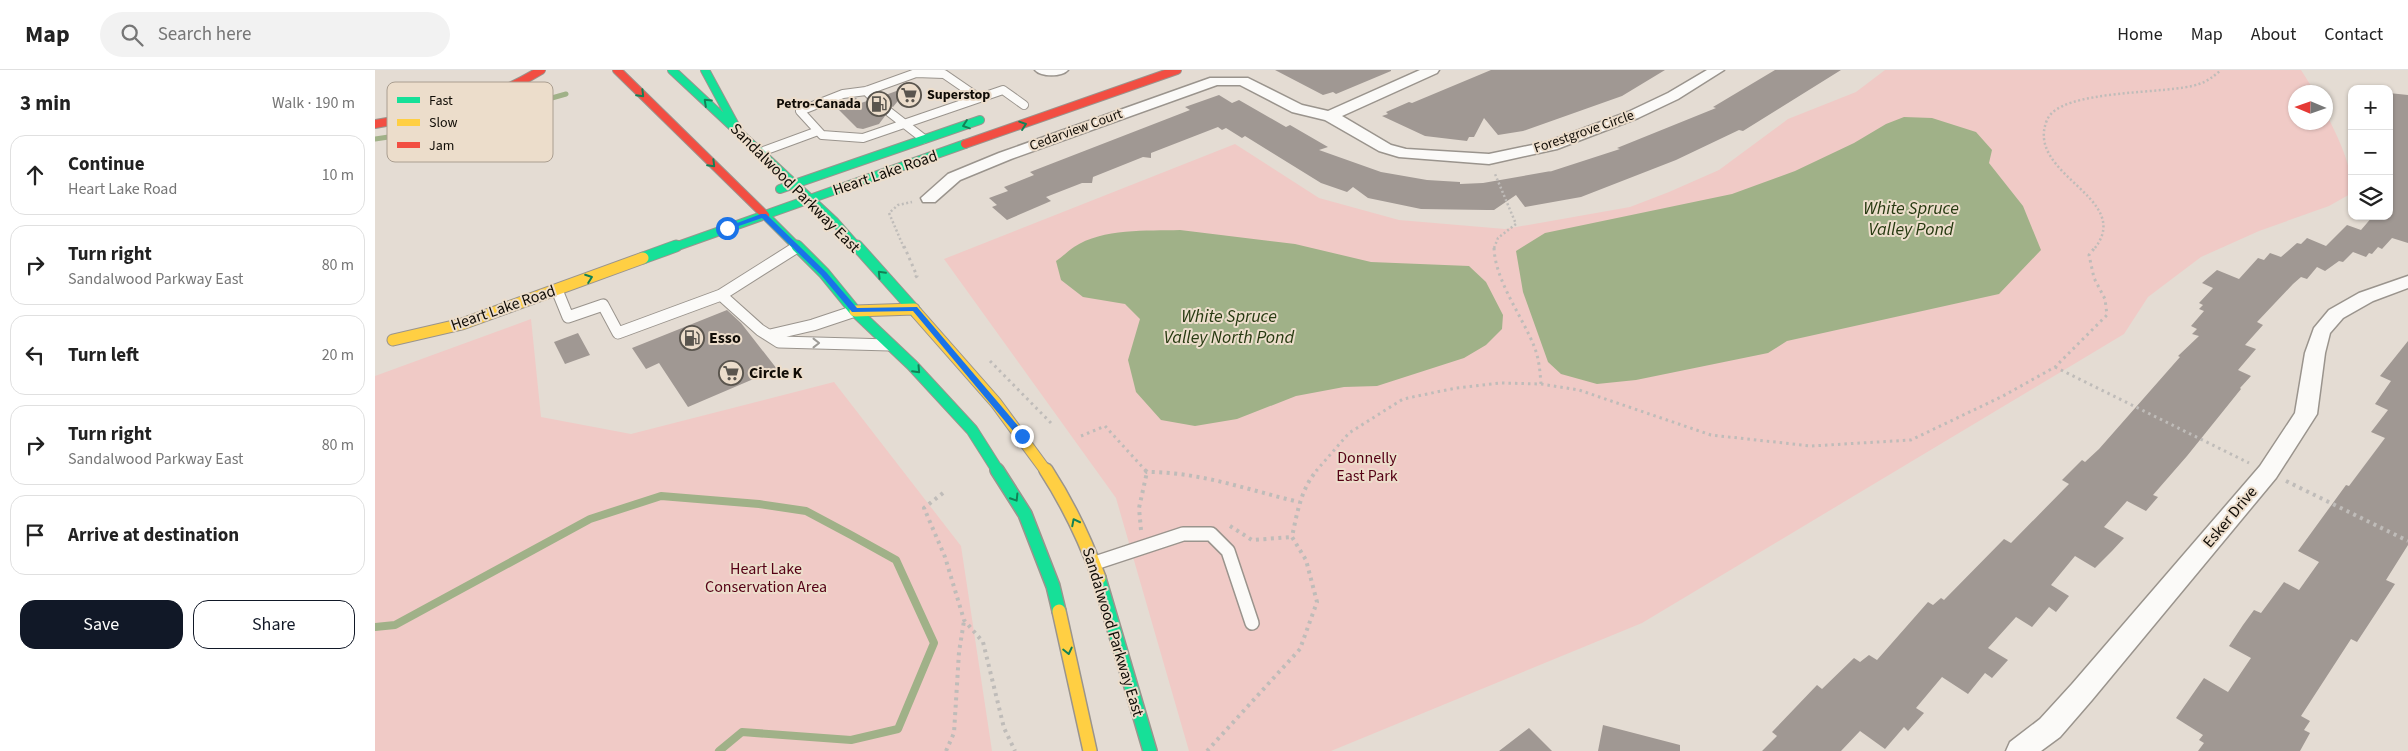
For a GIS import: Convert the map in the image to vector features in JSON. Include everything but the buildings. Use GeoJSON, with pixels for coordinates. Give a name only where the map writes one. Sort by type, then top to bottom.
{"type":"FeatureCollection","features":[{"type":"Feature","properties":{"kind":"main road"},"geometry":{"type":"LineString","coordinates":[[519,82],[541,70]]}},
{"type":"Feature","properties":{"kind":"main road"},"geometry":{"type":"LineString","coordinates":[[617,70],[754,199],[763,215],[823,273],[855,311],[972,430],[1025,514],[1053,586],[1090,751]]}},
{"type":"Feature","properties":{"kind":"main road","name":"Sandalwood Parkway East"},"geometry":{"type":"LineString","coordinates":[[672,70],[809,198],[836,218],[1022,436],[1063,497],[1095,563],[1150,751]]}},
{"type":"Feature","properties":{"kind":"main road"},"geometry":{"type":"LineString","coordinates":[[705,70],[738,130]]}},
{"type":"Feature","properties":{"kind":"main road","name":"Heart Lake Road"},"geometry":{"type":"LineString","coordinates":[[444,316],[388,341],[462,324],[809,198],[877,176],[1177,70]]}},
{"type":"Feature","properties":{"kind":"main road"},"geometry":{"type":"LineString","coordinates":[[1006,111],[1029,103]]}},
{"type":"Feature","properties":{"kind":"main road","name":"Heart Lake Road"},"geometry":{"type":"LineString","coordinates":[[754,199],[988,117]]}},
{"type":"Feature","properties":{"kind":"main road"},"geometry":{"type":"LineString","coordinates":[[847,198],[877,176]]}},
{"type":"Feature","properties":{"kind":"main road"},"geometry":{"type":"LineString","coordinates":[[855,311],[915,309]]}},
{"type":"Feature","properties":{"kind":"street"},"geometry":{"type":"LineString","coordinates":[[1042,70],[1061,70]]}},
{"type":"Feature","properties":{"kind":"street"},"geometry":{"type":"LineString","coordinates":[[1330,116],[1431,70]]}},
{"type":"Feature","properties":{"kind":"street","name":"Forestgrove Circle"},"geometry":{"type":"LineString","coordinates":[[1231,80],[1243,81],[1297,109],[1330,116],[1385,148],[1405,154],[1489,159],[1551,146],[1633,115],[1673,96],[1717,70]]}},
{"type":"Feature","properties":{"kind":"street","name":"Cedarview Court"},"geometry":{"type":"LineString","coordinates":[[929,198],[953,177],[1005,156],[1215,81],[1231,80]]}},
{"type":"Feature","properties":{"kind":"street","name":"Esker Drive"},"geometry":{"type":"LineString","coordinates":[[2020,751],[2050,728],[2063,714],[2268,472],[2306,414],[2315,353],[2321,332],[2336,314],[2366,297],[2408,282]]}},
{"type":"Feature","properties":{"kind":"lane"},"geometry":{"type":"LineString","coordinates":[[979,98],[943,74],[919,71],[866,91],[843,94],[800,111],[822,135],[863,138],[1003,90],[1029,103]]}},
{"type":"Feature","properties":{"kind":"lane"},"geometry":{"type":"LineString","coordinates":[[866,91],[877,102]]}},
{"type":"Feature","properties":{"kind":"lane"},"geometry":{"type":"LineString","coordinates":[[884,108],[924,139]]}},
{"type":"Feature","properties":{"kind":"lane"},"geometry":{"type":"LineString","coordinates":[[761,152],[818,131]]}},
{"type":"Feature","properties":{"kind":"lane"},"geometry":{"type":"LineString","coordinates":[[557,290],[568,317],[603,305],[617,332],[721,295],[797,247]]}},
{"type":"Feature","properties":{"kind":"lane"},"geometry":{"type":"LineString","coordinates":[[721,295],[760,330],[779,342],[891,346]]}},
{"type":"Feature","properties":{"kind":"lane"},"geometry":{"type":"LineString","coordinates":[[770,335],[813,325],[855,311]]}},
{"type":"Feature","properties":{"kind":"lane"},"geometry":{"type":"LineString","coordinates":[[1095,563],[1183,534],[1211,534],[1228,551],[1253,623]]}},
{"type":"Feature","properties":{"kind":"path"},"geometry":{"type":"LineString","coordinates":[[1207,751],[1300,649],[1317,602],[1306,560],[1292,537],[1299,502],[1310,478],[1349,433],[1403,399],[1456,388],[1500,383],[1541,384],[1579,390],[1711,435],[1811,446],[1911,440],[2003,396],[2055,367],[2107,315],[2105,299],[2094,278],[2089,255],[2101,241],[2105,222],[2098,210],[2058,167],[2046,148],[2042,134],[2047,118],[2056,110],[2109,94],[2193,87],[2217,75],[2221,70]]}},
{"type":"Feature","properties":{"kind":"path"},"geometry":{"type":"LineString","coordinates":[[1489,159],[1516,224],[1498,237],[1493,246],[1496,260],[1540,363],[1541,384]]}},
{"type":"Feature","properties":{"kind":"path"},"geometry":{"type":"LineString","coordinates":[[912,280],[917,276],[889,213],[898,205],[929,198]]}},
{"type":"Feature","properties":{"kind":"path"},"geometry":{"type":"LineString","coordinates":[[2055,367],[2408,541]]}},
{"type":"Feature","properties":{"kind":"path"},"geometry":{"type":"LineString","coordinates":[[1081,436],[1105,426],[1147,472],[1182,473],[1198,476],[1299,502]]}},
{"type":"Feature","properties":{"kind":"path"},"geometry":{"type":"LineString","coordinates":[[1146,546],[1139,521],[1139,500],[1147,472]]}},
{"type":"Feature","properties":{"kind":"path"},"geometry":{"type":"LineString","coordinates":[[943,493],[924,508],[945,557],[964,620],[983,642],[1004,728],[1015,751]]}},
{"type":"Feature","properties":{"kind":"path"},"geometry":{"type":"LineString","coordinates":[[946,751],[954,733],[959,652],[964,620]]}},
{"type":"Feature","properties":{"kind":"green space","name":"Donnelly East Park"},"geometry":{"type":"Polygon","coordinates":[[[1885,70],[2301,70],[2311,85],[2288,85],[2288,130],[2333,129],[2348,165],[2348,195],[2329,206],[2259,231],[2201,257],[2148,297],[2124,334],[1642,623],[1331,751],[1189,751],[1116,498],[944,259],[1235,144],[1319,198],[1399,220],[1505,229],[1630,207],[1719,170],[1788,119],[1856,92],[1885,70]]]}},
{"type":"Feature","properties":{"kind":"green space","name":"Heart Lake Conservation Area"},"geometry":{"type":"Polygon","coordinates":[[[531,319],[541,417],[631,434],[834,382],[961,546],[992,751],[375,751],[375,376],[531,319]]]}},
{"type":"Feature","properties":{"kind":"water","name":"White Spruce Valley Pond"},"geometry":{"type":"Polygon","coordinates":[[[1904,117],[1932,118],[1976,132],[1992,150],[1989,163],[2023,206],[2041,250],[1999,294],[1787,341],[1768,353],[1636,380],[1597,384],[1561,374],[1548,362],[1523,292],[1516,251],[1545,233],[1732,194],[1795,171],[1854,143],[1886,124],[1904,117]]]}},
{"type":"Feature","properties":{"kind":"water","name":"White Spruce Valley North Pond"},"geometry":{"type":"Polygon","coordinates":[[[1180,230],[1295,244],[1371,262],[1469,266],[1486,282],[1503,315],[1502,329],[1486,345],[1464,358],[1377,386],[1344,387],[1296,396],[1237,419],[1195,426],[1161,420],[1136,392],[1128,360],[1140,319],[1125,304],[1083,297],[1061,280],[1056,261],[1074,247],[1098,236],[1125,232],[1180,230]]]}},
{"type":"Feature","properties":{"kind":"waterway"},"geometry":{"type":"LineString","coordinates":[[553,98],[566,94]]}},
{"type":"Feature","properties":{"kind":"waterway"},"geometry":{"type":"LineString","coordinates":[[375,139],[387,137]]}},
{"type":"Feature","properties":{"kind":"waterway"},"geometry":{"type":"LineString","coordinates":[[375,627],[395,625],[590,519],[661,496],[759,504],[806,511],[896,560],[934,643],[898,729],[851,740],[742,732],[719,751]]}},
{"type":"Feature","properties":{"kind":"traffic: fast"},"geometry":{"type":"LineString","coordinates":[[672,70],[835,222],[916,312]]}},
{"type":"Feature","properties":{"kind":"traffic: fast"},"geometry":{"type":"LineString","coordinates":[[705,70],[738,131]]}},
{"type":"Feature","properties":{"kind":"traffic: fast"},"geometry":{"type":"LineString","coordinates":[[780,189],[980,120]]}},
{"type":"Feature","properties":{"kind":"traffic: fast"},"geometry":{"type":"LineString","coordinates":[[643,258],[965,144]]}},
{"type":"Feature","properties":{"kind":"traffic: fast"},"geometry":{"type":"LineString","coordinates":[[765,215],[824,273],[855,311],[912,365],[972,430],[1025,514],[1053,586],[1059,611]]}},
{"type":"Feature","properties":{"kind":"traffic: fast"},"geometry":{"type":"LineString","coordinates":[[1099,578],[1150,751]]}},
{"type":"Feature","properties":{"kind":"traffic: slow"},"geometry":{"type":"LineString","coordinates":[[393,340],[462,324],[643,258]]}},
{"type":"Feature","properties":{"kind":"traffic: slow"},"geometry":{"type":"LineString","coordinates":[[855,311],[914,309]]}},
{"type":"Feature","properties":{"kind":"traffic: slow"},"geometry":{"type":"LineString","coordinates":[[916,312],[996,403],[1046,470],[1086,541],[1099,578]]}},
{"type":"Feature","properties":{"kind":"traffic: slow"},"geometry":{"type":"LineString","coordinates":[[1059,611],[1090,751]]}},
{"type":"Feature","properties":{"kind":"traffic: jam"},"geometry":{"type":"LineString","coordinates":[[522,82],[541,70]]}},
{"type":"Feature","properties":{"kind":"traffic: jam"},"geometry":{"type":"LineString","coordinates":[[617,70],[765,215]]}},
{"type":"Feature","properties":{"kind":"traffic: jam"},"geometry":{"type":"LineString","coordinates":[[965,144],[1177,70]]}},
{"type":"Feature","properties":{"kind":"traffic: jam"},"geometry":{"type":"LineString","coordinates":[[375,124],[387,122]]}},
{"type":"Feature","properties":{"kind":"place","name":"Superstop"},"geometry":{"type":"Point","coordinates":[909,95]}},
{"type":"Feature","properties":{"kind":"place","name":"Petro-Canada"},"geometry":{"type":"Point","coordinates":[879,104]}},
{"type":"Feature","properties":{"kind":"place","name":"Esso"},"geometry":{"type":"Point","coordinates":[692,338]}},
{"type":"Feature","properties":{"kind":"place","name":"Circle K"},"geometry":{"type":"Point","coordinates":[731,373]}},
{"type":"Feature","properties":{"kind":"route"},"geometry":{"type":"LineString","coordinates":[[727,228],[763,215],[823,273],[855,311],[915,309],[1022,436]]}}]}
